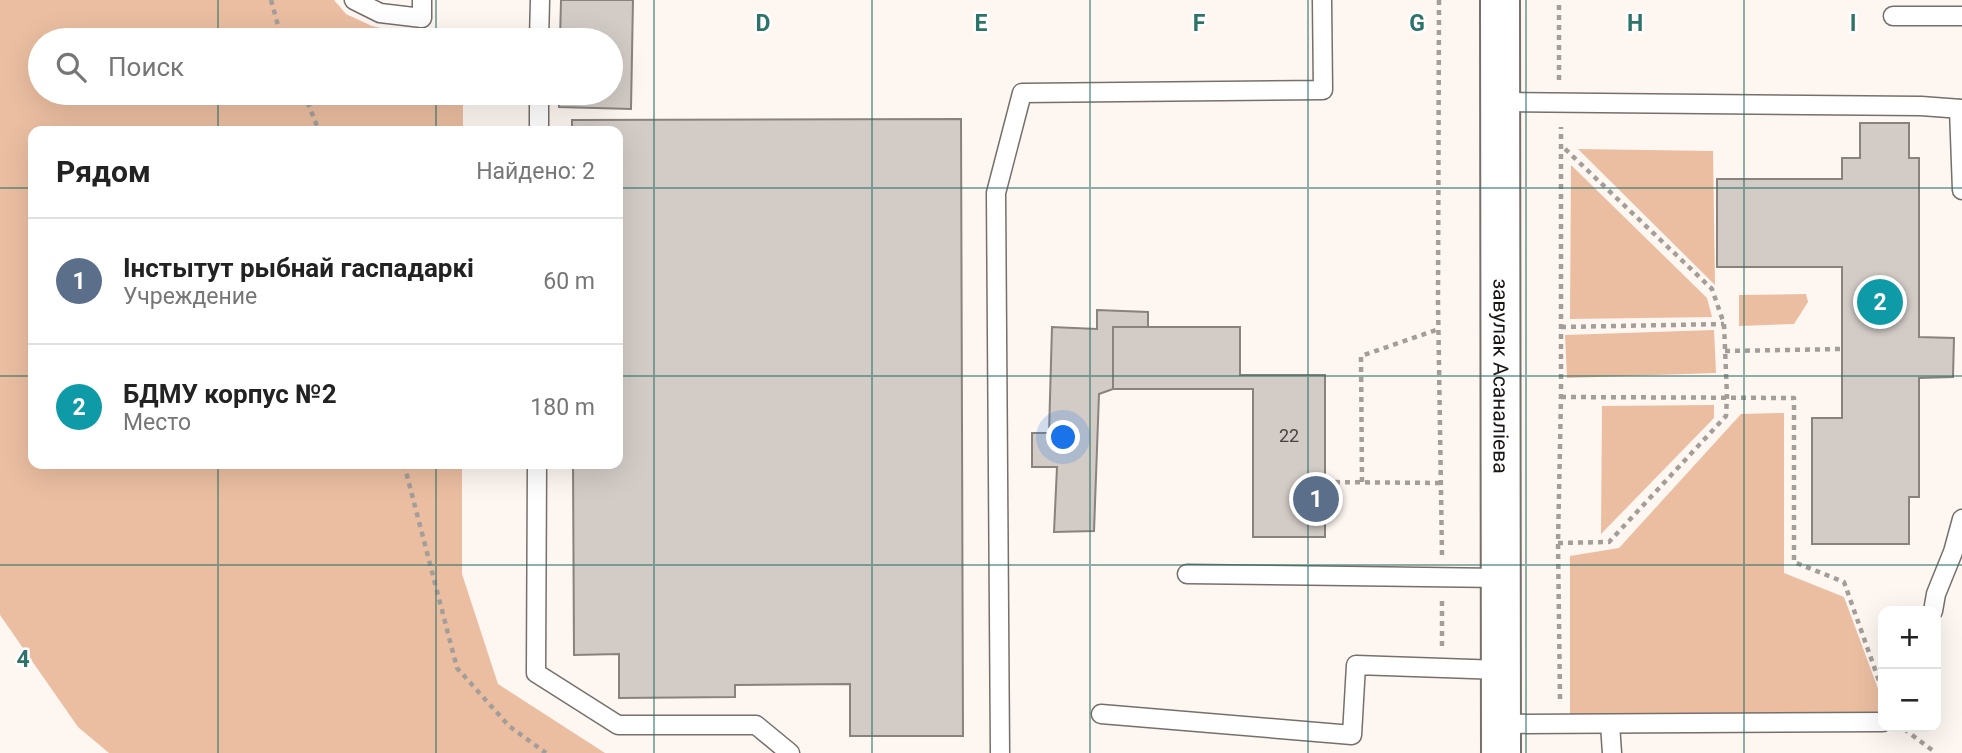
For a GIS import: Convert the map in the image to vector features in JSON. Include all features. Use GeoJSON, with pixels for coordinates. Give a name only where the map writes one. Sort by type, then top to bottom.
{"type":"FeatureCollection","features":[{"type":"Feature","properties":{"kind":"street","name":"завулак Асаналіева"},"geometry":{"type":"LineString","coordinates":[[1500,0],[1501,739]]}},
{"type":"Feature","properties":{"kind":"lane"},"geometry":{"type":"LineString","coordinates":[[354,0],[380,13],[422,18],[422,0]]}},
{"type":"Feature","properties":{"kind":"lane"},"geometry":{"type":"LineString","coordinates":[[539,28],[540,0]]}},
{"type":"Feature","properties":{"kind":"lane"},"geometry":{"type":"LineString","coordinates":[[1000,753],[996,193],[1022,93],[1323,90],[1322,0]]}},
{"type":"Feature","properties":{"kind":"lane"},"geometry":{"type":"LineString","coordinates":[[1893,16],[1962,16]]}},
{"type":"Feature","properties":{"kind":"lane"},"geometry":{"type":"LineString","coordinates":[[1500,102],[1922,106],[1960,109],[1962,190]]}},
{"type":"Feature","properties":{"kind":"lane"},"geometry":{"type":"LineString","coordinates":[[539,105],[539,126]]}},
{"type":"Feature","properties":{"kind":"lane"},"geometry":{"type":"LineString","coordinates":[[537,469],[536,673],[618,725],[756,725],[790,753]]}},
{"type":"Feature","properties":{"kind":"lane"},"geometry":{"type":"LineString","coordinates":[[1934,606],[1962,519]]}},
{"type":"Feature","properties":{"kind":"lane"},"geometry":{"type":"LineString","coordinates":[[1187,574],[1501,578]]}},
{"type":"Feature","properties":{"kind":"lane"},"geometry":{"type":"LineString","coordinates":[[1101,714],[1352,735],[1356,665],[1501,670]]}},
{"type":"Feature","properties":{"kind":"lane"},"geometry":{"type":"LineString","coordinates":[[1501,739],[1560,724],[1878,722]]}},
{"type":"Feature","properties":{"kind":"lane"},"geometry":{"type":"LineString","coordinates":[[1610,724],[1612,753]]}},
{"type":"Feature","properties":{"kind":"path"},"geometry":{"type":"LineString","coordinates":[[271,0],[279,28]]}},
{"type":"Feature","properties":{"kind":"path"},"geometry":{"type":"LineString","coordinates":[[1439,0],[1441,668]]}},
{"type":"Feature","properties":{"kind":"path"},"geometry":{"type":"LineString","coordinates":[[1559,0],[1559,103],[1562,146],[1558,543],[1560,724]]}},
{"type":"Feature","properties":{"kind":"path"},"geometry":{"type":"LineString","coordinates":[[308,105],[317,126]]}},
{"type":"Feature","properties":{"kind":"path"},"geometry":{"type":"LineString","coordinates":[[1558,543],[1609,542],[1726,415],[1727,397],[1724,324],[1712,289],[1562,146]]}},
{"type":"Feature","properties":{"kind":"path"},"geometry":{"type":"LineString","coordinates":[[1561,327],[1724,324]]}},
{"type":"Feature","properties":{"kind":"path"},"geometry":{"type":"LineString","coordinates":[[1362,482],[1361,356],[1439,329]]}},
{"type":"Feature","properties":{"kind":"path"},"geometry":{"type":"LineString","coordinates":[[1725,351],[1842,349]]}},
{"type":"Feature","properties":{"kind":"path"},"geometry":{"type":"LineString","coordinates":[[1561,397],[1794,398],[1794,562],[1844,582],[1878,678]]}},
{"type":"Feature","properties":{"kind":"path"},"geometry":{"type":"LineString","coordinates":[[405,469],[457,668],[509,726],[546,753]]}},
{"type":"Feature","properties":{"kind":"path"},"geometry":{"type":"LineString","coordinates":[[1325,482],[1442,484]]}},
{"type":"Feature","properties":{"kind":"path"},"geometry":{"type":"LineString","coordinates":[[1907,732],[1936,753]]}},
{"type":"Feature","properties":{"kind":"shaded area"},"geometry":{"type":"Polygon","coordinates":[[[0,0],[334,0],[346,14],[381,28],[28,28],[28,105],[463,105],[463,126],[28,126],[28,469],[462,469],[462,574],[498,684],[605,753],[109,753],[78,727],[0,615],[0,0]]]}},
{"type":"Feature","properties":{"kind":"shaded area"},"geometry":{"type":"Polygon","coordinates":[[[1578,149],[1713,151],[1715,285],[1578,149]]]}},
{"type":"Feature","properties":{"kind":"shaded area"},"geometry":{"type":"Polygon","coordinates":[[[1571,165],[1707,298],[1712,317],[1570,319],[1571,165]]]}},
{"type":"Feature","properties":{"kind":"shaded area"},"geometry":{"type":"Polygon","coordinates":[[[1806,294],[1808,302],[1794,324],[1739,326],[1739,295],[1806,294]]]}},
{"type":"Feature","properties":{"kind":"shaded area"},"geometry":{"type":"Polygon","coordinates":[[[1714,330],[1716,373],[1567,378],[1565,335],[1714,330]]]}},
{"type":"Feature","properties":{"kind":"shaded area"},"geometry":{"type":"Polygon","coordinates":[[[1714,405],[1714,418],[1601,534],[1602,406],[1714,405]]]}},
{"type":"Feature","properties":{"kind":"shaded area"},"geometry":{"type":"Polygon","coordinates":[[[1784,413],[1784,573],[1844,597],[1878,689],[1878,715],[1570,718],[1570,556],[1619,548],[1741,414],[1784,413]]]}},
{"type":"Feature","properties":{"kind":"building"},"geometry":{"type":"Polygon","coordinates":[[[561,0],[633,0],[631,109],[559,107],[623,105],[623,28],[560,28],[561,0]]]}},
{"type":"Feature","properties":{"kind":"building"},"geometry":{"type":"Polygon","coordinates":[[[961,119],[963,736],[850,736],[850,684],[735,685],[735,697],[619,698],[619,654],[574,655],[573,469],[623,469],[623,126],[572,126],[572,120],[961,119]]]}},
{"type":"Feature","properties":{"kind":"building"},"geometry":{"type":"Polygon","coordinates":[[[1860,123],[1909,123],[1909,158],[1919,158],[1919,337],[1954,338],[1953,377],[1919,378],[1919,497],[1909,497],[1909,544],[1812,544],[1812,418],[1842,418],[1842,267],[1717,267],[1717,179],[1842,179],[1842,158],[1860,158],[1860,123]]]}},
{"type":"Feature","properties":{"kind":"building"},"geometry":{"type":"Polygon","coordinates":[[[1097,310],[1148,312],[1148,327],[1113,327],[1113,389],[1099,394],[1094,531],[1054,532],[1057,467],[1032,467],[1032,433],[1049,433],[1052,327],[1097,329],[1097,310]]]}},
{"type":"Feature","properties":{"kind":"building"},"geometry":{"type":"Polygon","coordinates":[[[1113,327],[1240,327],[1240,375],[1325,375],[1325,537],[1253,537],[1253,389],[1113,389],[1113,327]]]}},
{"type":"Feature","properties":{"kind":"place","name":"БДМУ корпус №2"},"geometry":{"type":"Point","coordinates":[1880,302]}},
{"type":"Feature","properties":{"kind":"place","name":"Інстытут рыбнай гаспадаркі"},"geometry":{"type":"Point","coordinates":[1316,499]}}]}
